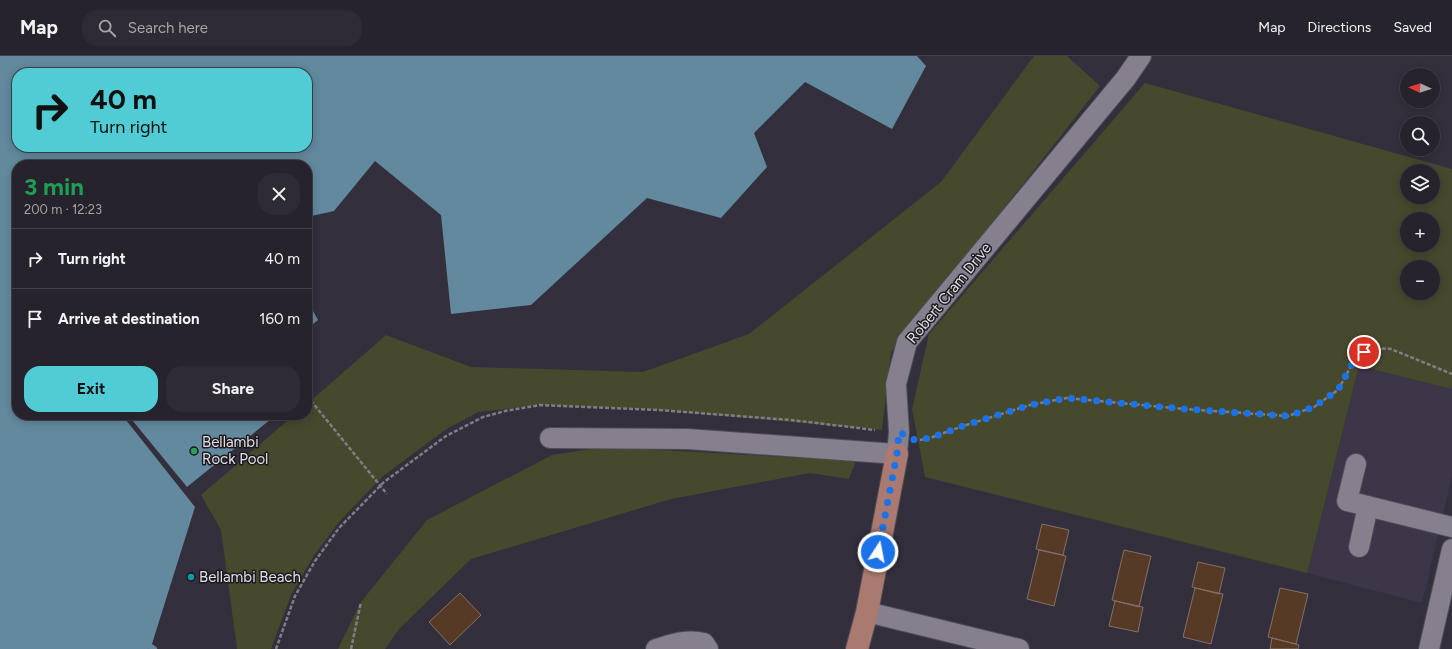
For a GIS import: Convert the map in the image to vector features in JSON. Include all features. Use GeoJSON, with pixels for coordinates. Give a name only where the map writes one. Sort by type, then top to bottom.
{"type":"FeatureCollection","features":[{"type":"Feature","properties":{"kind":"main road","name":"Robert Cram Drive"},"geometry":{"type":"LineString","coordinates":[[857,649],[867,612],[897,454]]}},
{"type":"Feature","properties":{"kind":"street","name":"Robert Cram Drive"},"geometry":{"type":"LineString","coordinates":[[897,454],[899,432],[896,384],[907,342],[1126,78],[1141,56]]}},
{"type":"Feature","properties":{"kind":"street"},"geometry":{"type":"LineString","coordinates":[[550,438],[688,439],[897,454]]}},
{"type":"Feature","properties":{"kind":"street"},"geometry":{"type":"LineString","coordinates":[[1356,464],[1348,501],[1452,527]]}},
{"type":"Feature","properties":{"kind":"street"},"geometry":{"type":"LineString","coordinates":[[1358,547],[1368,506]]}},
{"type":"Feature","properties":{"kind":"street"},"geometry":{"type":"LineString","coordinates":[[1429,649],[1452,549]]}},
{"type":"Feature","properties":{"kind":"street"},"geometry":{"type":"LineString","coordinates":[[867,612],[1019,649]]}},
{"type":"Feature","properties":{"kind":"street"},"geometry":{"type":"LineString","coordinates":[[656,649],[681,642],[692,641],[704,643],[708,649]]}},
{"type":"Feature","properties":{"kind":"path"},"geometry":{"type":"LineString","coordinates":[[276,649],[296,596],[315,561],[339,528],[380,486],[446,436],[477,420],[504,411],[540,405],[658,410],[791,420],[899,432],[915,440],[930,438],[1030,405],[1067,398],[1184,409],[1288,416],[1314,407],[1338,390],[1357,355],[1372,348],[1391,349],[1452,374]]}},
{"type":"Feature","properties":{"kind":"path"},"geometry":{"type":"LineString","coordinates":[[312,402],[387,494]]}},
{"type":"Feature","properties":{"kind":"path"},"geometry":{"type":"LineString","coordinates":[[351,649],[361,602]]}},
{"type":"Feature","properties":{"kind":"shaded area"},"geometry":{"type":"Polygon","coordinates":[[[1359,366],[1452,389],[1452,476],[1422,603],[1307,573],[1359,366]]]}},
{"type":"Feature","properties":{"kind":"green space"},"geometry":{"type":"Polygon","coordinates":[[[1034,56],[1067,56],[1100,86],[891,352],[882,430],[658,410],[540,405],[478,412],[445,430],[382,477],[338,523],[313,557],[291,595],[271,649],[237,649],[221,530],[201,495],[288,420],[312,420],[312,400],[386,335],[471,367],[643,372],[749,334],[941,182],[1034,56]]]}},
{"type":"Feature","properties":{"kind":"green space"},"geometry":{"type":"Polygon","coordinates":[[[1145,83],[1400,154],[1400,156],[1406,156],[1434,164],[1400,164],[1400,204],[1440,204],[1440,166],[1452,169],[1452,389],[1359,366],[1307,573],[925,477],[912,409],[929,334],[1145,83]]]}},
{"type":"Feature","properties":{"kind":"green space"},"geometry":{"type":"Polygon","coordinates":[[[591,449],[641,449],[856,461],[849,479],[810,473],[671,499],[471,559],[399,629],[385,649],[338,649],[361,602],[427,520],[552,455],[591,449]]]}},
{"type":"Feature","properties":{"kind":"water"},"geometry":{"type":"Polygon","coordinates":[[[0,56],[917,56],[926,66],[892,129],[805,82],[754,133],[767,167],[721,218],[647,198],[531,305],[451,314],[441,215],[375,161],[334,211],[312,216],[312,160],[12,160],[12,420],[126,420],[195,507],[151,647],[148,649],[0,649],[0,56]]]}},
{"type":"Feature","properties":{"kind":"water"},"geometry":{"type":"Polygon","coordinates":[[[312,309],[318,320],[312,325],[312,309]]]}},
{"type":"Feature","properties":{"kind":"water","name":"Bellambi Rock Pool"},"geometry":{"type":"Polygon","coordinates":[[[132,420],[270,420],[187,487],[132,420]]]}},
{"type":"Feature","properties":{"kind":"building"},"geometry":{"type":"Polygon","coordinates":[[[1042,524],[1069,530],[1063,555],[1036,549],[1042,524]]]}},
{"type":"Feature","properties":{"kind":"building"},"geometry":{"type":"Polygon","coordinates":[[[1039,550],[1066,556],[1054,606],[1027,599],[1039,550]]]}},
{"type":"Feature","properties":{"kind":"building"},"geometry":{"type":"Polygon","coordinates":[[[1124,550],[1151,556],[1139,607],[1112,600],[1124,550]]]}},
{"type":"Feature","properties":{"kind":"building"},"geometry":{"type":"Polygon","coordinates":[[[1198,562],[1225,568],[1219,594],[1192,587],[1198,562]]]}},
{"type":"Feature","properties":{"kind":"building"},"geometry":{"type":"Polygon","coordinates":[[[1195,588],[1223,594],[1211,644],[1183,637],[1195,588]]]}},
{"type":"Feature","properties":{"kind":"building"},"geometry":{"type":"Polygon","coordinates":[[[1280,588],[1308,594],[1296,644],[1268,637],[1280,588]]]}},
{"type":"Feature","properties":{"kind":"building"},"geometry":{"type":"Polygon","coordinates":[[[460,593],[481,615],[450,645],[429,622],[460,593]]]}},
{"type":"Feature","properties":{"kind":"building"},"geometry":{"type":"Polygon","coordinates":[[[1115,601],[1143,607],[1138,632],[1109,626],[1115,601]]]}},
{"type":"Feature","properties":{"kind":"building"},"geometry":{"type":"Polygon","coordinates":[[[1272,638],[1299,645],[1298,649],[1270,649],[1272,638]]]}},
{"type":"Feature","properties":{"kind":"place","name":"Bellambi Rock Pool"},"geometry":{"type":"Point","coordinates":[194,451]}},
{"type":"Feature","properties":{"kind":"place","name":"Bellambi Beach"},"geometry":{"type":"Point","coordinates":[191,577]}},
{"type":"Feature","properties":{"kind":"route"},"geometry":{"type":"LineString","coordinates":[[878,552],[897,454],[899,432],[915,440],[930,438],[1030,405],[1067,398],[1184,409],[1288,416],[1314,407],[1338,390],[1357,355],[1364,352]]}}]}
